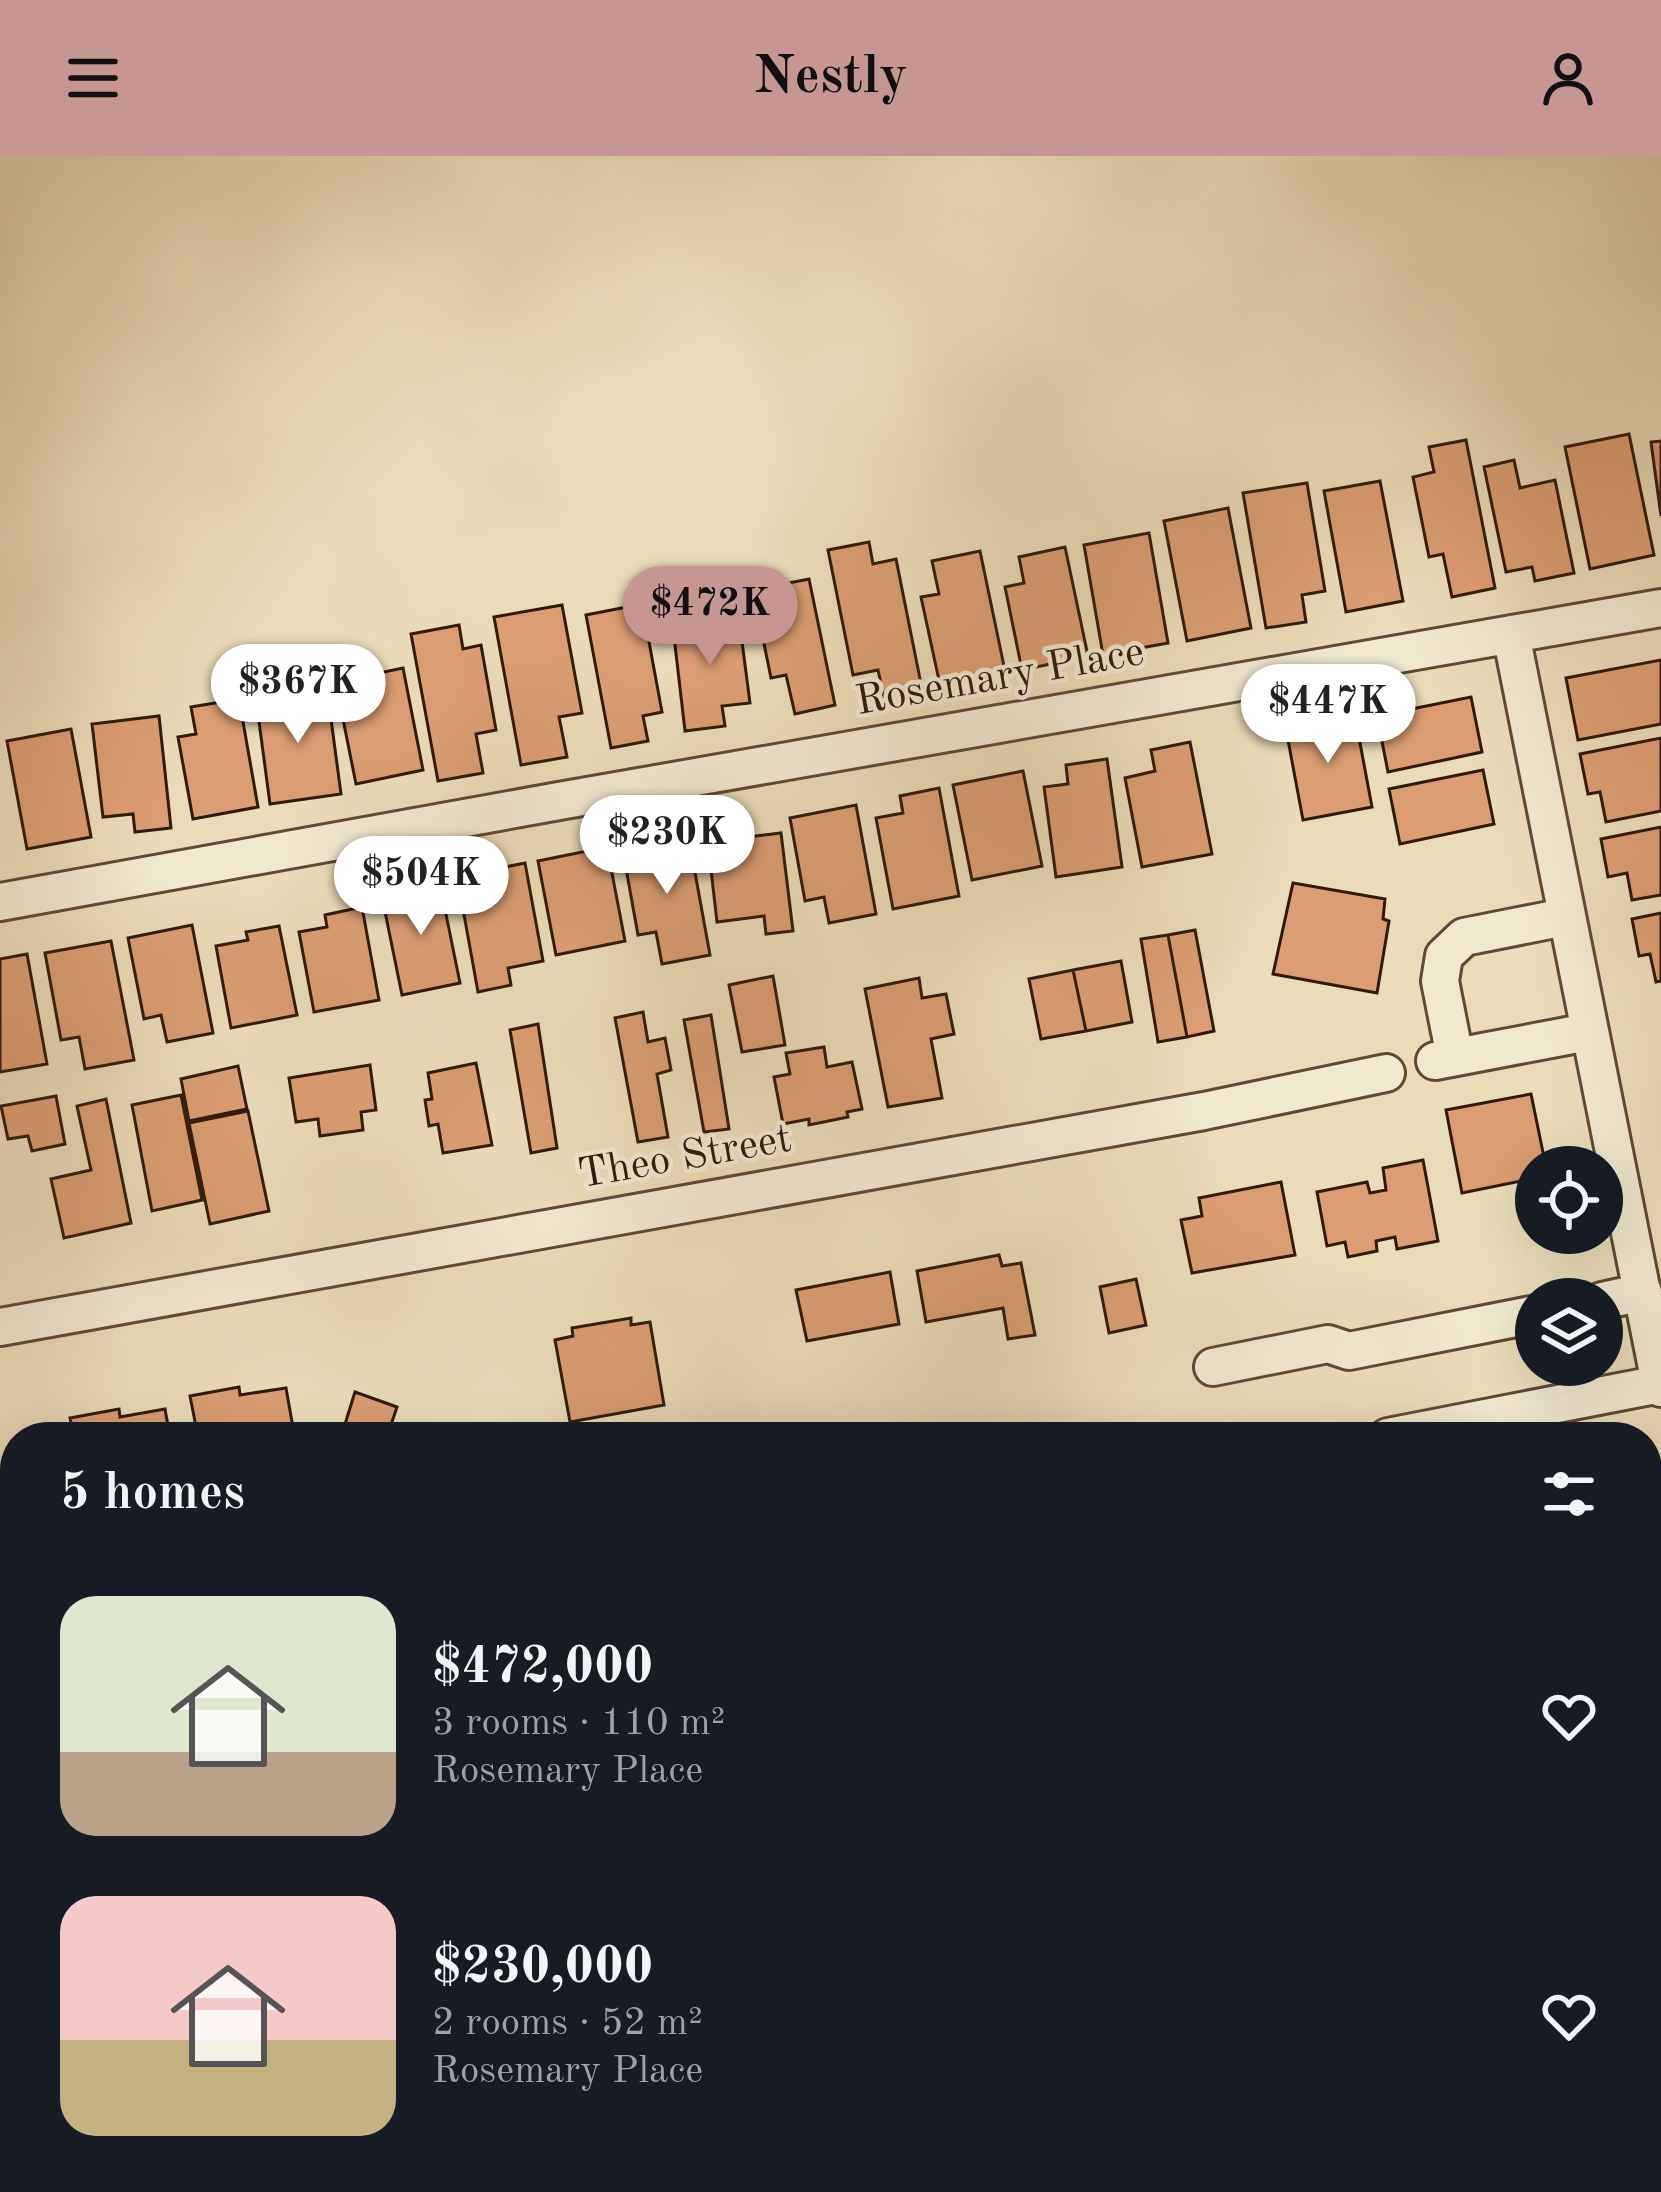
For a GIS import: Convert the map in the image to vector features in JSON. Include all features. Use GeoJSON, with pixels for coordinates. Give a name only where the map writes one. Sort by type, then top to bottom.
{"type":"FeatureCollection","features":[{"type":"Feature","properties":{"kind":"street","name":"Rosemary Place"},"geometry":{"type":"LineString","coordinates":[[0,902],[1661,608]]}},
{"type":"Feature","properties":{"kind":"street"},"geometry":{"type":"LineString","coordinates":[[1468,1422],[1661,1386],[1511,634]]}},
{"type":"Feature","properties":{"kind":"street"},"geometry":{"type":"LineString","coordinates":[[1565,917],[1464,937],[1444,956],[1440,981],[1445,1059],[1588,1032]]}},
{"type":"Feature","properties":{"kind":"street","name":"Theo Street"},"geometry":{"type":"LineString","coordinates":[[0,1327],[1204,1111],[1386,1073]]}},
{"type":"Feature","properties":{"kind":"street"},"geometry":{"type":"LineString","coordinates":[[1623,1296],[1642,1292]]}},
{"type":"Feature","properties":{"kind":"street"},"geometry":{"type":"LineString","coordinates":[[1213,1367],[1328,1344],[1349,1351],[1515,1318]]}},
{"type":"Feature","properties":{"kind":"building"},"geometry":{"type":"Polygon","coordinates":[[[1629,434],[1654,555],[1590,569],[1565,447],[1629,434]]]}},
{"type":"Feature","properties":{"kind":"building"},"geometry":{"type":"Polygon","coordinates":[[[1466,440],[1495,588],[1452,597],[1443,554],[1429,557],[1413,477],[1434,472],[1429,447],[1466,440]]]}},
{"type":"Feature","properties":{"kind":"building"},"geometry":{"type":"Polygon","coordinates":[[[1661,441],[1661,516],[1651,442],[1661,441]]]}},
{"type":"Feature","properties":{"kind":"building"},"geometry":{"type":"Polygon","coordinates":[[[1514,460],[1520,488],[1555,480],[1574,573],[1535,581],[1532,567],[1506,572],[1484,467],[1514,460]]]}},
{"type":"Feature","properties":{"kind":"building"},"geometry":{"type":"Polygon","coordinates":[[[1380,481],[1403,601],[1346,612],[1324,491],[1380,481]]]}},
{"type":"Feature","properties":{"kind":"building"},"geometry":{"type":"Polygon","coordinates":[[[1307,483],[1325,591],[1302,595],[1306,622],[1266,628],[1243,493],[1307,483]]]}},
{"type":"Feature","properties":{"kind":"building"},"geometry":{"type":"Polygon","coordinates":[[[1228,508],[1251,628],[1187,641],[1164,521],[1228,508]]]}},
{"type":"Feature","properties":{"kind":"building"},"geometry":{"type":"Polygon","coordinates":[[[1149,533],[1168,643],[1103,655],[1084,545],[1149,533]]]}},
{"type":"Feature","properties":{"kind":"building"},"geometry":{"type":"Polygon","coordinates":[[[869,542],[873,564],[896,559],[922,689],[884,697],[878,670],[853,675],[828,550],[869,542]]]}},
{"type":"Feature","properties":{"kind":"building"},"geometry":{"type":"Polygon","coordinates":[[[1065,547],[1088,656],[1022,670],[1005,587],[1024,583],[1019,557],[1065,547]]]}},
{"type":"Feature","properties":{"kind":"building"},"geometry":{"type":"Polygon","coordinates":[[[980,551],[1005,671],[940,685],[921,597],[939,594],[932,561],[980,551]]]}},
{"type":"Feature","properties":{"kind":"building"},"geometry":{"type":"Polygon","coordinates":[[[809,579],[835,705],[795,714],[786,675],[771,678],[753,590],[809,579]]]}},
{"type":"Feature","properties":{"kind":"building"},"geometry":{"type":"Polygon","coordinates":[[[642,604],[662,712],[643,716],[648,741],[611,748],[586,615],[642,604]]]}},
{"type":"Feature","properties":{"kind":"building"},"geometry":{"type":"Polygon","coordinates":[[[562,605],[582,713],[559,717],[567,757],[521,765],[494,617],[562,605]]]}},
{"type":"Feature","properties":{"kind":"building"},"geometry":{"type":"Polygon","coordinates":[[[738,611],[750,703],[722,706],[725,726],[685,731],[672,619],[738,611]]]}},
{"type":"Feature","properties":{"kind":"building"},"geometry":{"type":"Polygon","coordinates":[[[459,625],[463,649],[481,645],[496,730],[476,734],[483,773],[438,781],[411,634],[459,625]]]}},
{"type":"Feature","properties":{"kind":"building"},"geometry":{"type":"Polygon","coordinates":[[[1661,660],[1661,724],[1578,740],[1566,678],[1661,660]]]}},
{"type":"Feature","properties":{"kind":"building"},"geometry":{"type":"Polygon","coordinates":[[[361,663],[365,676],[403,668],[423,770],[356,784],[333,669],[361,663]]]}},
{"type":"Feature","properties":{"kind":"building"},"geometry":{"type":"Polygon","coordinates":[[[327,689],[341,794],[270,804],[256,699],[327,689]]]}},
{"type":"Feature","properties":{"kind":"building"},"geometry":{"type":"Polygon","coordinates":[[[1471,697],[1482,752],[1388,772],[1377,716],[1471,697]]]}},
{"type":"Feature","properties":{"kind":"building"},"geometry":{"type":"Polygon","coordinates":[[[239,699],[258,807],[193,819],[178,737],[196,734],[191,707],[239,699]]]}},
{"type":"Feature","properties":{"kind":"building"},"geometry":{"type":"Polygon","coordinates":[[[1354,711],[1372,807],[1303,820],[1285,724],[1354,711]]]}},
{"type":"Feature","properties":{"kind":"building"},"geometry":{"type":"Polygon","coordinates":[[[159,716],[171,828],[135,832],[133,814],[103,817],[92,724],[159,716]]]}},
{"type":"Feature","properties":{"kind":"building"},"geometry":{"type":"Polygon","coordinates":[[[71,729],[91,837],[27,849],[7,741],[71,729]]]}},
{"type":"Feature","properties":{"kind":"building"},"geometry":{"type":"Polygon","coordinates":[[[1661,738],[1661,811],[1606,822],[1600,792],[1588,794],[1580,754],[1661,738]]]}},
{"type":"Feature","properties":{"kind":"building"},"geometry":{"type":"Polygon","coordinates":[[[1190,742],[1212,854],[1142,867],[1125,778],[1155,771],[1151,750],[1190,742]]]}},
{"type":"Feature","properties":{"kind":"building"},"geometry":{"type":"Polygon","coordinates":[[[1107,759],[1122,867],[1056,877],[1044,787],[1068,784],[1066,765],[1107,759]]]}},
{"type":"Feature","properties":{"kind":"building"},"geometry":{"type":"Polygon","coordinates":[[[1483,770],[1494,824],[1400,844],[1389,789],[1483,770]]]}},
{"type":"Feature","properties":{"kind":"building"},"geometry":{"type":"Polygon","coordinates":[[[1023,771],[1042,866],[972,880],[953,785],[1023,771]]]}},
{"type":"Feature","properties":{"kind":"building"},"geometry":{"type":"Polygon","coordinates":[[[939,788],[959,896],[893,909],[876,818],[903,813],[900,796],[939,788]]]}},
{"type":"Feature","properties":{"kind":"building"},"geometry":{"type":"Polygon","coordinates":[[[856,805],[876,914],[829,923],[824,897],[805,901],[790,818],[856,805]]]}},
{"type":"Feature","properties":{"kind":"building"},"geometry":{"type":"Polygon","coordinates":[[[745,821],[747,837],[781,833],[793,931],[766,934],[764,916],[717,922],[706,826],[745,821]]]}},
{"type":"Feature","properties":{"kind":"building"},"geometry":{"type":"Polygon","coordinates":[[[1661,827],[1661,895],[1632,900],[1627,873],[1608,877],[1601,839],[1661,827]]]}},
{"type":"Feature","properties":{"kind":"building"},"geometry":{"type":"Polygon","coordinates":[[[688,834],[710,955],[662,964],[656,932],[638,935],[622,846],[688,834]]]}},
{"type":"Feature","properties":{"kind":"building"},"geometry":{"type":"Polygon","coordinates":[[[607,847],[625,941],[556,955],[538,861],[607,847]]]}},
{"type":"Feature","properties":{"kind":"building"},"geometry":{"type":"Polygon","coordinates":[[[525,863],[543,961],[508,968],[511,985],[478,992],[461,898],[489,892],[485,871],[525,863]]]}},
{"type":"Feature","properties":{"kind":"building"},"geometry":{"type":"Polygon","coordinates":[[[439,880],[460,983],[402,995],[381,892],[439,880]]]}},
{"type":"Feature","properties":{"kind":"building"},"geometry":{"type":"Polygon","coordinates":[[[1293,883],[1385,899],[1383,919],[1389,921],[1377,993],[1273,974],[1293,883]]]}},
{"type":"Feature","properties":{"kind":"building"},"geometry":{"type":"Polygon","coordinates":[[[362,907],[379,1000],[314,1012],[299,932],[327,927],[325,915],[362,907]]]}},
{"type":"Feature","properties":{"kind":"building"},"geometry":{"type":"Polygon","coordinates":[[[1661,913],[1661,981],[1656,982],[1650,954],[1639,956],[1632,919],[1661,913]]]}},
{"type":"Feature","properties":{"kind":"building"},"geometry":{"type":"Polygon","coordinates":[[[192,925],[213,1033],[167,1042],[161,1015],[144,1019],[128,938],[192,925]]]}},
{"type":"Feature","properties":{"kind":"building"},"geometry":{"type":"Polygon","coordinates":[[[279,926],[297,1015],[231,1028],[216,946],[248,940],[246,932],[279,926]]]}},
{"type":"Feature","properties":{"kind":"building"},"geometry":{"type":"Polygon","coordinates":[[[1195,930],[1214,1031],[1187,1037],[1168,935],[1195,930]]]}},
{"type":"Feature","properties":{"kind":"building"},"geometry":{"type":"Polygon","coordinates":[[[1168,935],[1187,1037],[1158,1042],[1141,939],[1168,935]]]}},
{"type":"Feature","properties":{"kind":"building"},"geometry":{"type":"Polygon","coordinates":[[[111,941],[134,1060],[85,1069],[79,1037],[61,1040],[45,953],[111,941]]]}},
{"type":"Feature","properties":{"kind":"building"},"geometry":{"type":"Polygon","coordinates":[[[27,954],[47,1064],[0,1072],[0,959],[27,954]]]}},
{"type":"Feature","properties":{"kind":"building"},"geometry":{"type":"Polygon","coordinates":[[[1121,961],[1132,1022],[1086,1031],[1073,970],[1121,961]]]}},
{"type":"Feature","properties":{"kind":"building"},"geometry":{"type":"Polygon","coordinates":[[[1073,970],[1086,1031],[1041,1039],[1029,979],[1073,970]]]}},
{"type":"Feature","properties":{"kind":"building"},"geometry":{"type":"Polygon","coordinates":[[[773,976],[785,1045],[742,1052],[729,985],[773,976]]]}},
{"type":"Feature","properties":{"kind":"building"},"geometry":{"type":"Polygon","coordinates":[[[919,978],[922,998],[946,994],[954,1034],[931,1039],[942,1098],[888,1107],[865,989],[919,978]]]}},
{"type":"Feature","properties":{"kind":"building"},"geometry":{"type":"Polygon","coordinates":[[[643,1012],[648,1042],[665,1038],[671,1070],[657,1074],[668,1137],[638,1142],[615,1018],[643,1012]]]}},
{"type":"Feature","properties":{"kind":"building"},"geometry":{"type":"Polygon","coordinates":[[[711,1015],[729,1129],[704,1132],[684,1020],[711,1015]]]}},
{"type":"Feature","properties":{"kind":"building"},"geometry":{"type":"Polygon","coordinates":[[[538,1024],[557,1148],[531,1153],[510,1030],[538,1024]]]}},
{"type":"Feature","properties":{"kind":"building"},"geometry":{"type":"Polygon","coordinates":[[[824,1047],[827,1067],[852,1062],[862,1109],[847,1112],[848,1117],[809,1125],[809,1119],[783,1124],[774,1077],[790,1074],[786,1053],[824,1047]]]}},
{"type":"Feature","properties":{"kind":"building"},"geometry":{"type":"Polygon","coordinates":[[[476,1063],[492,1145],[443,1153],[438,1124],[429,1126],[428,1073],[476,1063]]]}},
{"type":"Feature","properties":{"kind":"building"},"geometry":{"type":"Polygon","coordinates":[[[370,1065],[376,1110],[361,1112],[363,1130],[320,1136],[318,1119],[296,1122],[289,1078],[370,1065]]]}},
{"type":"Feature","properties":{"kind":"building"},"geometry":{"type":"Polygon","coordinates":[[[238,1066],[247,1109],[189,1121],[181,1079],[238,1066]]]}},
{"type":"Feature","properties":{"kind":"building"},"geometry":{"type":"Polygon","coordinates":[[[1531,1094],[1542,1146],[1515,1146],[1515,1182],[1462,1193],[1446,1110],[1531,1094]]]}},
{"type":"Feature","properties":{"kind":"building"},"geometry":{"type":"Polygon","coordinates":[[[181,1095],[202,1200],[152,1211],[132,1105],[181,1095]]]}},
{"type":"Feature","properties":{"kind":"building"},"geometry":{"type":"Polygon","coordinates":[[[56,1096],[65,1144],[32,1151],[28,1136],[8,1139],[1,1106],[56,1096]]]}},
{"type":"Feature","properties":{"kind":"building"},"geometry":{"type":"Polygon","coordinates":[[[106,1099],[131,1223],[64,1238],[51,1179],[91,1170],[77,1106],[106,1099]]]}},
{"type":"Feature","properties":{"kind":"building"},"geometry":{"type":"Polygon","coordinates":[[[248,1111],[269,1211],[210,1224],[189,1123],[248,1111]]]}},
{"type":"Feature","properties":{"kind":"building"},"geometry":{"type":"Polygon","coordinates":[[[1423,1160],[1438,1241],[1397,1249],[1395,1237],[1376,1241],[1377,1251],[1348,1257],[1345,1242],[1327,1246],[1317,1192],[1367,1182],[1370,1193],[1386,1190],[1383,1168],[1423,1160]]]}},
{"type":"Feature","properties":{"kind":"building"},"geometry":{"type":"Polygon","coordinates":[[[1281,1182],[1295,1255],[1192,1273],[1181,1220],[1202,1216],[1199,1198],[1281,1182]]]}},
{"type":"Feature","properties":{"kind":"building"},"geometry":{"type":"Polygon","coordinates":[[[999,1255],[1002,1266],[1021,1263],[1035,1335],[1008,1339],[1003,1308],[926,1322],[917,1271],[999,1255]]]}},
{"type":"Feature","properties":{"kind":"building"},"geometry":{"type":"Polygon","coordinates":[[[890,1272],[899,1324],[807,1341],[796,1290],[890,1272]]]}},
{"type":"Feature","properties":{"kind":"building"},"geometry":{"type":"Polygon","coordinates":[[[1136,1279],[1146,1325],[1109,1333],[1100,1287],[1136,1279]]]}},
{"type":"Feature","properties":{"kind":"building"},"geometry":{"type":"Polygon","coordinates":[[[631,1318],[631,1325],[650,1322],[664,1405],[570,1422],[555,1340],[573,1336],[572,1328],[631,1318]]]}},
{"type":"Feature","properties":{"kind":"building"},"geometry":{"type":"Polygon","coordinates":[[[239,1387],[240,1395],[286,1388],[292,1422],[195,1422],[190,1396],[239,1387]]]}},
{"type":"Feature","properties":{"kind":"building"},"geometry":{"type":"Polygon","coordinates":[[[355,1392],[397,1407],[392,1422],[346,1422],[355,1392]]]}},
{"type":"Feature","properties":{"kind":"building"},"geometry":{"type":"Polygon","coordinates":[[[119,1409],[120,1417],[165,1409],[167,1422],[71,1422],[70,1418],[119,1409]]]}}]}
